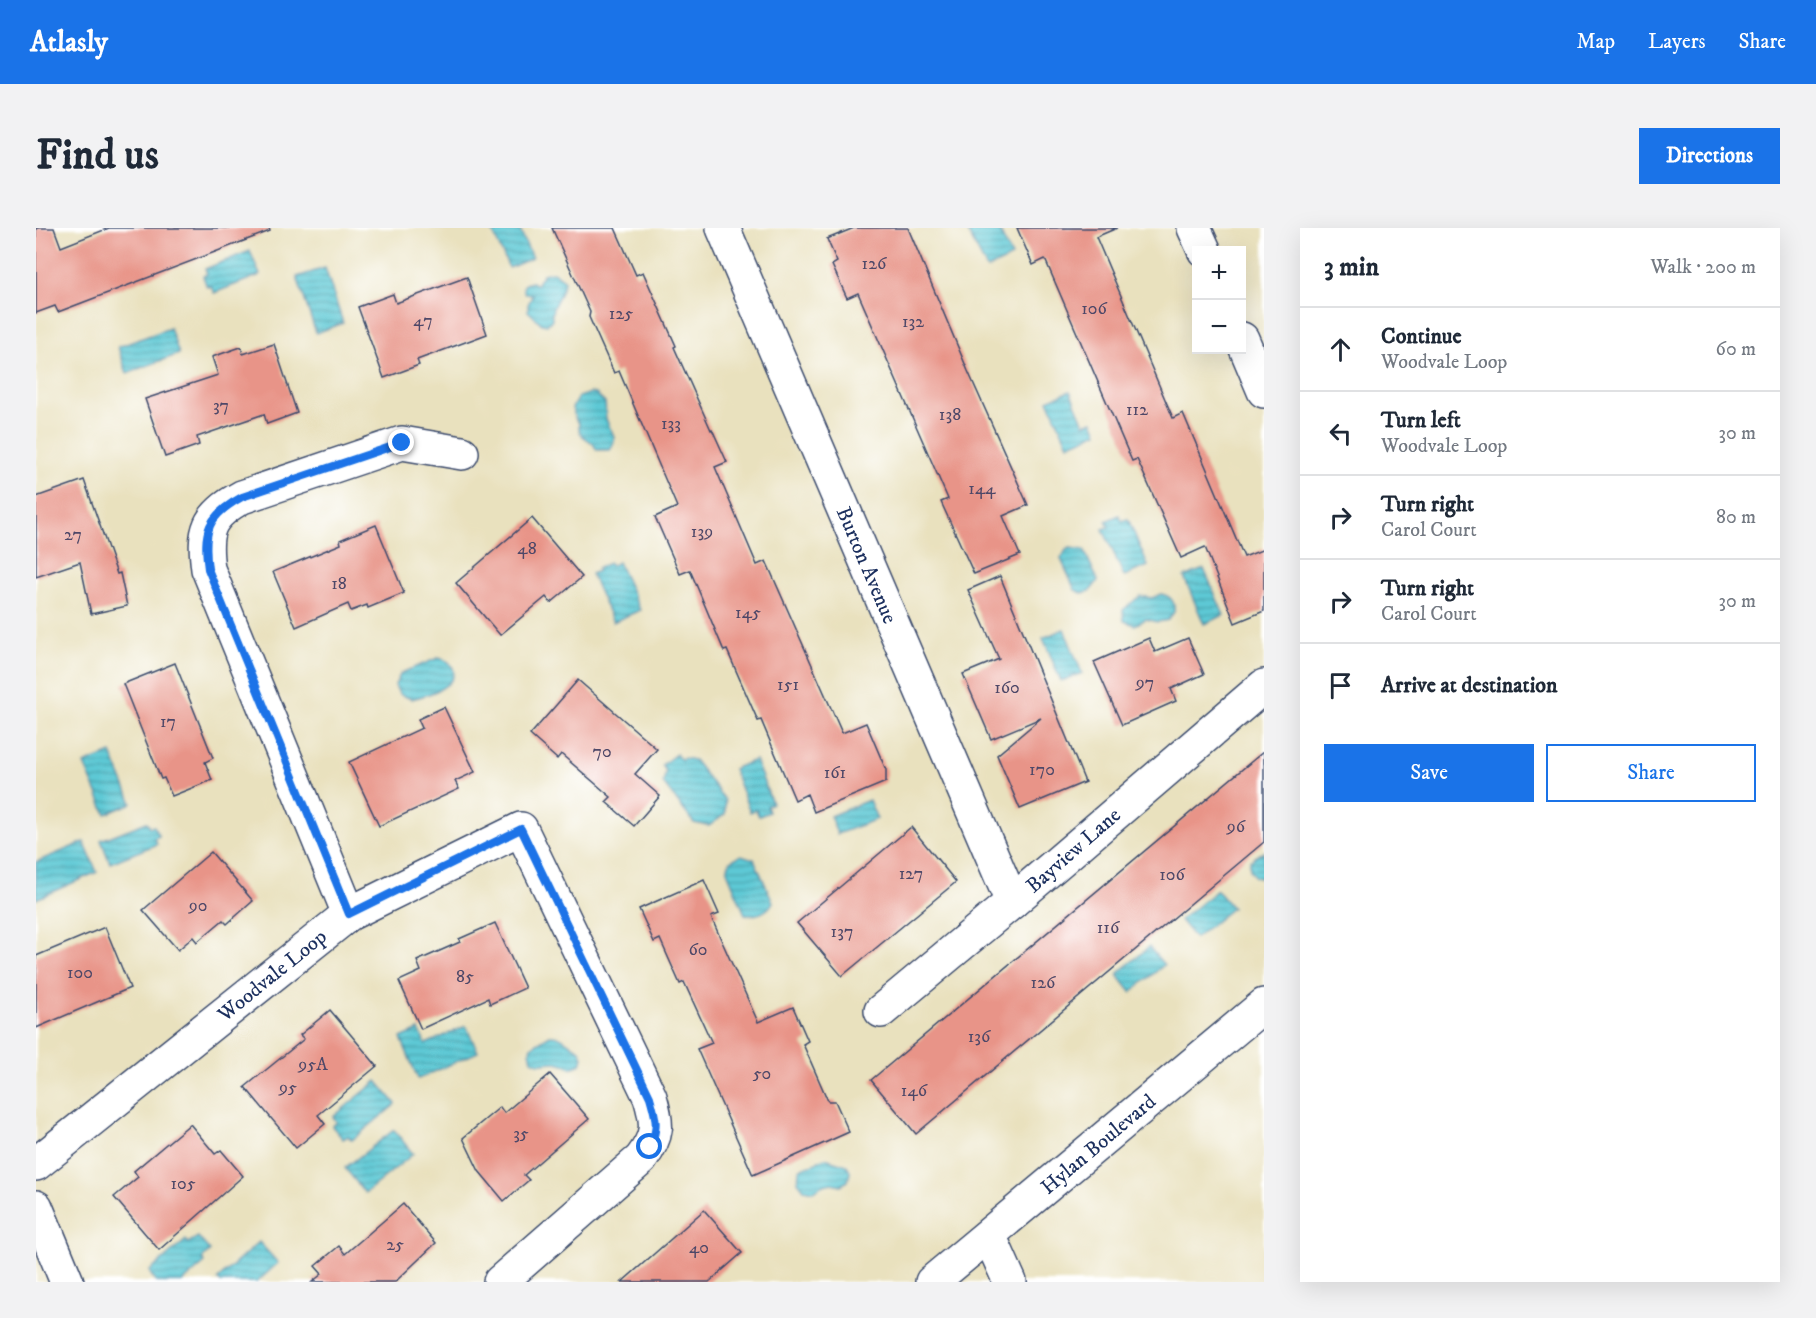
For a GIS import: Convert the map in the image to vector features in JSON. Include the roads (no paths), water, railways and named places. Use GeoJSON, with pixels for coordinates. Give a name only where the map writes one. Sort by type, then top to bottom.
{"type":"FeatureCollection","features":[{"type":"Feature","properties":{"kind":"street","name":"Burton Avenue"},"geometry":{"type":"LineString","coordinates":[[723,228],[1012,902]]}},
{"type":"Feature","properties":{"kind":"street"},"geometry":{"type":"LineString","coordinates":[[1194,228],[1202,246]]}},
{"type":"Feature","properties":{"kind":"street"},"geometry":{"type":"LineString","coordinates":[[1246,348],[1264,391]]}},
{"type":"Feature","properties":{"kind":"street"},"geometry":{"type":"LineString","coordinates":[[349,914],[208,569],[205,547],[209,526],[223,507],[242,497],[402,443],[462,453]]}},
{"type":"Feature","properties":{"kind":"street","name":"Bayview Lane"},"geometry":{"type":"LineString","coordinates":[[881,1011],[1264,686]]}},
{"type":"Feature","properties":{"kind":"street","name":"Woodvale Loop"},"geometry":{"type":"LineString","coordinates":[[36,1164],[349,914],[521,829],[650,1097],[655,1114],[656,1132],[650,1147],[641,1159],[500,1282]]}},
{"type":"Feature","properties":{"kind":"street","name":"Hylan Boulevard"},"geometry":{"type":"LineString","coordinates":[[932,1282],[1264,1005]]}},
{"type":"Feature","properties":{"kind":"street"},"geometry":{"type":"LineString","coordinates":[[36,1208],[67,1282]]}},
{"type":"Feature","properties":{"kind":"street"},"geometry":{"type":"LineString","coordinates":[[989,1235],[1010,1282]]}},
{"type":"Feature","properties":{"kind":"water"},"geometry":{"type":"Polygon","coordinates":[[[491,228],[519,228],[532,258],[509,268],[491,228]]]}},
{"type":"Feature","properties":{"kind":"water"},"geometry":{"type":"Polygon","coordinates":[[[966,228],[998,228],[1012,257],[987,269],[966,228]]]}},
{"type":"Feature","properties":{"kind":"water"},"geometry":{"type":"Polygon","coordinates":[[[250,251],[260,275],[214,293],[211,286],[207,287],[203,276],[207,274],[205,269],[250,251]]]}},
{"type":"Feature","properties":{"kind":"water"},"geometry":{"type":"Polygon","coordinates":[[[325,268],[343,323],[316,333],[297,277],[325,268]]]}},
{"type":"Feature","properties":{"kind":"water"},"geometry":{"type":"Polygon","coordinates":[[[553,272],[564,280],[553,309],[552,319],[547,325],[542,324],[528,311],[533,294],[525,294],[523,288],[525,284],[532,282],[536,285],[543,274],[553,272]]]}},
{"type":"Feature","properties":{"kind":"water"},"geometry":{"type":"Polygon","coordinates":[[[170,328],[179,354],[127,373],[118,347],[170,328]]]}},
{"type":"Feature","properties":{"kind":"water"},"geometry":{"type":"Polygon","coordinates":[[[1070,391],[1084,424],[1093,421],[1098,432],[1068,445],[1048,400],[1070,391]]]}},
{"type":"Feature","properties":{"kind":"water"},"geometry":{"type":"Polygon","coordinates":[[[590,393],[596,394],[605,403],[606,418],[614,438],[610,450],[597,450],[579,431],[579,423],[572,408],[578,397],[590,393]]]}},
{"type":"Feature","properties":{"kind":"water"},"geometry":{"type":"Polygon","coordinates":[[[1119,515],[1122,521],[1128,519],[1148,566],[1124,576],[1103,529],[1109,527],[1106,521],[1119,515]]]}},
{"type":"Feature","properties":{"kind":"water"},"geometry":{"type":"Polygon","coordinates":[[[1070,548],[1084,550],[1098,581],[1090,591],[1082,593],[1075,590],[1061,559],[1066,550],[1070,548]]]}},
{"type":"Feature","properties":{"kind":"water"},"geometry":{"type":"Polygon","coordinates":[[[618,562],[640,610],[613,622],[591,574],[598,571],[597,568],[618,562]]]}},
{"type":"Feature","properties":{"kind":"water"},"geometry":{"type":"Polygon","coordinates":[[[1204,569],[1224,615],[1204,624],[1184,577],[1204,569]]]}},
{"type":"Feature","properties":{"kind":"water"},"geometry":{"type":"Polygon","coordinates":[[[1161,594],[1170,598],[1174,605],[1174,612],[1168,620],[1158,622],[1146,619],[1135,625],[1124,621],[1123,610],[1140,596],[1152,598],[1161,594]]]}},
{"type":"Feature","properties":{"kind":"water"},"geometry":{"type":"Polygon","coordinates":[[[1064,629],[1082,673],[1061,681],[1043,638],[1064,629]]]}},
{"type":"Feature","properties":{"kind":"water"},"geometry":{"type":"Polygon","coordinates":[[[438,658],[447,661],[453,668],[451,680],[446,685],[432,693],[411,699],[399,694],[395,685],[401,673],[438,658]]]}},
{"type":"Feature","properties":{"kind":"water"},"geometry":{"type":"Polygon","coordinates":[[[111,753],[132,803],[106,814],[84,764],[111,753]]]}},
{"type":"Feature","properties":{"kind":"water"},"geometry":{"type":"Polygon","coordinates":[[[676,754],[681,760],[683,758],[694,760],[725,800],[725,814],[709,826],[694,823],[663,783],[666,771],[662,765],[676,754]]]}},
{"type":"Feature","properties":{"kind":"water"},"geometry":{"type":"Polygon","coordinates":[[[755,760],[772,803],[767,806],[769,812],[759,816],[756,810],[750,812],[733,769],[755,760]]]}},
{"type":"Feature","properties":{"kind":"water"},"geometry":{"type":"Polygon","coordinates":[[[869,800],[877,819],[837,834],[830,816],[869,800]]]}},
{"type":"Feature","properties":{"kind":"water"},"geometry":{"type":"Polygon","coordinates":[[[147,822],[150,827],[154,826],[159,836],[154,838],[157,844],[110,863],[101,840],[147,822]]]}},
{"type":"Feature","properties":{"kind":"water"},"geometry":{"type":"Polygon","coordinates":[[[84,842],[97,872],[36,899],[36,862],[84,842]]]}},
{"type":"Feature","properties":{"kind":"water"},"geometry":{"type":"Polygon","coordinates":[[[1264,851],[1264,879],[1255,877],[1250,870],[1250,861],[1264,851]]]}},
{"type":"Feature","properties":{"kind":"water"},"geometry":{"type":"Polygon","coordinates":[[[741,855],[754,859],[773,902],[768,909],[757,914],[745,914],[727,871],[730,861],[741,855]]]}},
{"type":"Feature","properties":{"kind":"water"},"geometry":{"type":"Polygon","coordinates":[[[1217,890],[1232,908],[1195,938],[1180,920],[1217,890]]]}},
{"type":"Feature","properties":{"kind":"water"},"geometry":{"type":"Polygon","coordinates":[[[1149,947],[1164,965],[1131,992],[1117,974],[1149,947]]]}},
{"type":"Feature","properties":{"kind":"water"},"geometry":{"type":"Polygon","coordinates":[[[466,1026],[478,1052],[418,1079],[401,1038],[419,1030],[426,1044],[466,1026]]]}},
{"type":"Feature","properties":{"kind":"water"},"geometry":{"type":"Polygon","coordinates":[[[550,1035],[562,1038],[580,1050],[583,1057],[581,1064],[571,1068],[559,1062],[541,1063],[532,1060],[531,1047],[550,1035]]]}},
{"type":"Feature","properties":{"kind":"water"},"geometry":{"type":"Polygon","coordinates":[[[377,1081],[396,1104],[352,1140],[348,1136],[343,1139],[332,1126],[337,1122],[333,1117],[377,1081]]]}},
{"type":"Feature","properties":{"kind":"water"},"geometry":{"type":"Polygon","coordinates":[[[394,1130],[413,1154],[365,1193],[345,1168],[394,1130]]]}},
{"type":"Feature","properties":{"kind":"water"},"geometry":{"type":"Polygon","coordinates":[[[825,1158],[847,1165],[850,1172],[848,1181],[841,1185],[832,1183],[823,1185],[814,1191],[804,1189],[798,1181],[799,1171],[825,1158]]]}},
{"type":"Feature","properties":{"kind":"water"},"geometry":{"type":"Polygon","coordinates":[[[198,1237],[210,1251],[202,1259],[205,1263],[183,1282],[156,1282],[150,1271],[186,1240],[188,1243],[198,1237]]]}},
{"type":"Feature","properties":{"kind":"water"},"geometry":{"type":"Polygon","coordinates":[[[259,1242],[278,1263],[257,1282],[221,1282],[218,1279],[259,1242]]]}}]}
